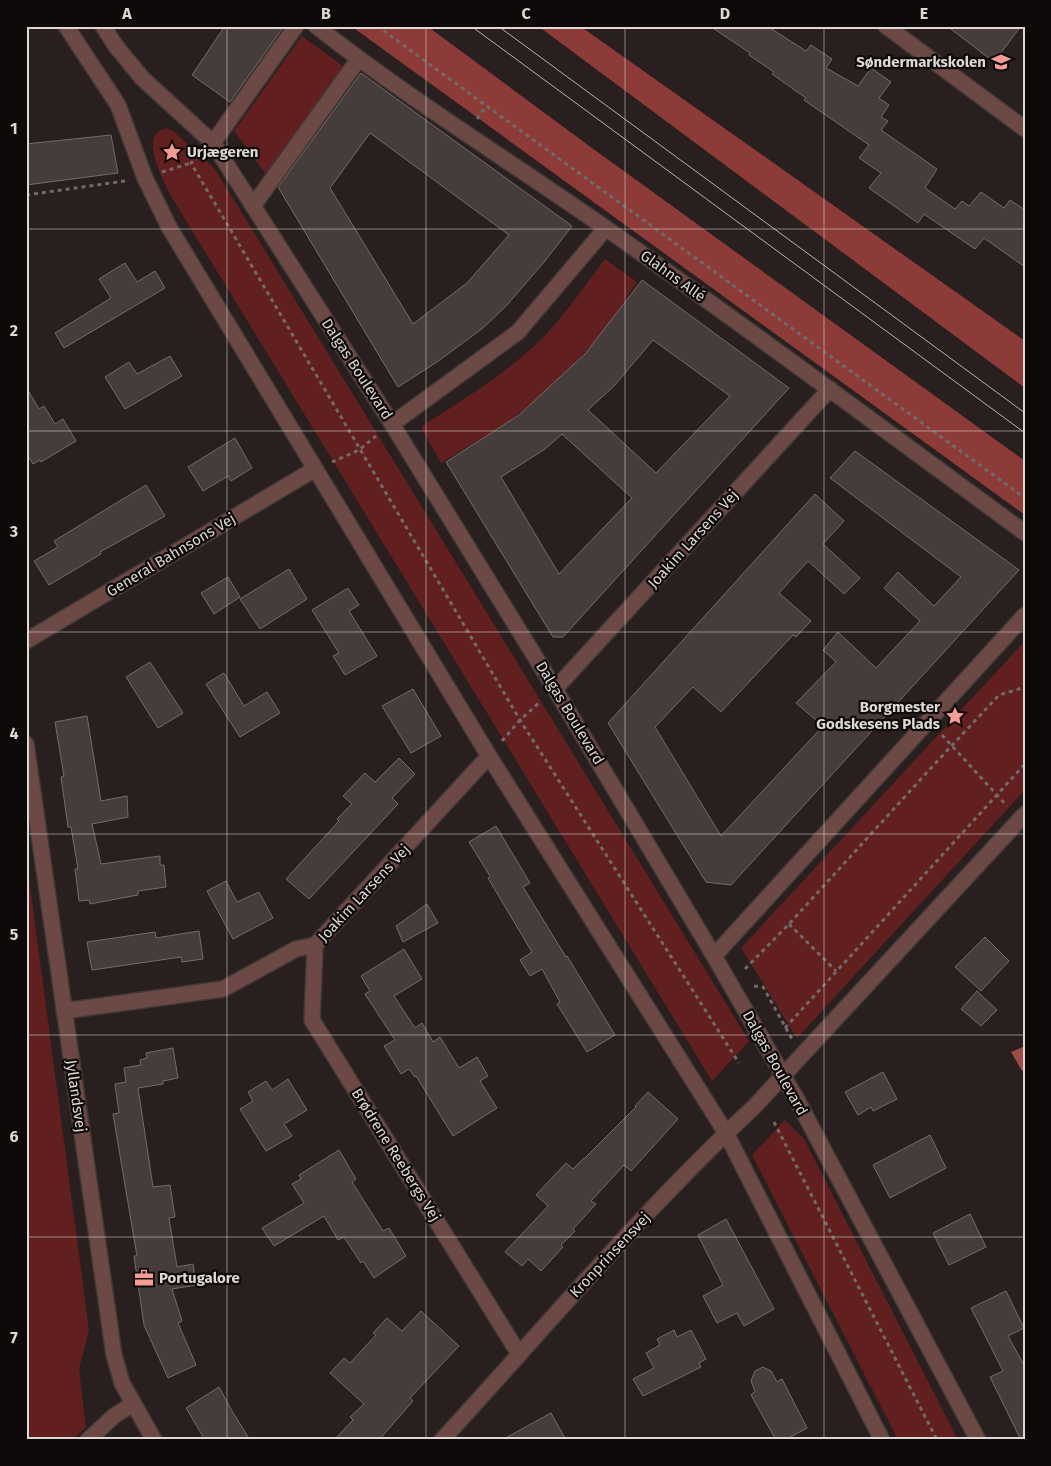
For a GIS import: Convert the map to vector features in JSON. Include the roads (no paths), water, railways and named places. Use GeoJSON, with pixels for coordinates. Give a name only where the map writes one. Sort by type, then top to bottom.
{"type":"FeatureCollection","features":[{"type":"Feature","properties":{"kind":"street"},"geometry":{"type":"LineString","coordinates":[[66,26],[118,105],[145,178],[169,227],[489,756],[726,1133],[882,1440]]}},
{"type":"Feature","properties":{"kind":"street","name":"Dalgas Boulevard"},"geometry":{"type":"LineString","coordinates":[[103,26],[115,45],[142,78],[213,143],[392,424],[556,689],[782,1075],[978,1440]]}},
{"type":"Feature","properties":{"kind":"street"},"geometry":{"type":"LineString","coordinates":[[213,143],[296,26]]}},
{"type":"Feature","properties":{"kind":"street","name":"Glahns Allé"},"geometry":{"type":"LineString","coordinates":[[316,26],[358,60],[606,228],[830,389],[1025,533]]}},
{"type":"Feature","properties":{"kind":"street"},"geometry":{"type":"LineString","coordinates":[[886,26],[1025,129]]}},
{"type":"Feature","properties":{"kind":"street"},"geometry":{"type":"LineString","coordinates":[[253,206],[358,60]]}},
{"type":"Feature","properties":{"kind":"street"},"geometry":{"type":"LineString","coordinates":[[392,424],[518,332],[606,228]]}},
{"type":"Feature","properties":{"kind":"street","name":"Joakim Larsens Vej"},"geometry":{"type":"LineString","coordinates":[[556,689],[830,389]]}},
{"type":"Feature","properties":{"kind":"street","name":"General Bahnsons Vej"},"geometry":{"type":"LineString","coordinates":[[26,641],[315,469]]}},
{"type":"Feature","properties":{"kind":"street"},"geometry":{"type":"LineString","coordinates":[[714,956],[1025,616]]}},
{"type":"Feature","properties":{"kind":"street","name":"Jyllandsvej"},"geometry":{"type":"LineString","coordinates":[[26,744],[114,1355],[122,1383],[154,1440]]}},
{"type":"Feature","properties":{"kind":"street","name":"Joakim Larsens Vej"},"geometry":{"type":"LineString","coordinates":[[64,1011],[223,989],[296,949],[315,946],[489,756]]}},
{"type":"Feature","properties":{"kind":"street"},"geometry":{"type":"LineString","coordinates":[[782,1075],[1023,819]]}},
{"type":"Feature","properties":{"kind":"street","name":"Brødrene Reebergs Vej"},"geometry":{"type":"LineString","coordinates":[[315,946],[312,1020],[520,1354]]}},
{"type":"Feature","properties":{"kind":"street","name":"Kronprinsensvej"},"geometry":{"type":"LineString","coordinates":[[443,1439],[660,1201],[782,1075]]}},
{"type":"Feature","properties":{"kind":"street"},"geometry":{"type":"LineString","coordinates":[[88,1440],[114,1416],[133,1404]]}},
{"type":"Feature","properties":{"kind":"tram line"},"geometry":{"type":"LineString","coordinates":[[471,26],[1025,433]]}},
{"type":"Feature","properties":{"kind":"tram line"},"geometry":{"type":"LineString","coordinates":[[498,26],[1025,413]]}},
{"type":"Feature","properties":{"kind":"place","name":"Søndermarkskolen"},"geometry":{"type":"Point","coordinates":[1001,62]}},
{"type":"Feature","properties":{"kind":"place","name":"Urjægeren"},"geometry":{"type":"Point","coordinates":[172,152]}},
{"type":"Feature","properties":{"kind":"place","name":"Borgmester Godskesens Plads"},"geometry":{"type":"Point","coordinates":[955,716]}},
{"type":"Feature","properties":{"kind":"place","name":"Portugalore"},"geometry":{"type":"Point","coordinates":[144,1278]}}]}
